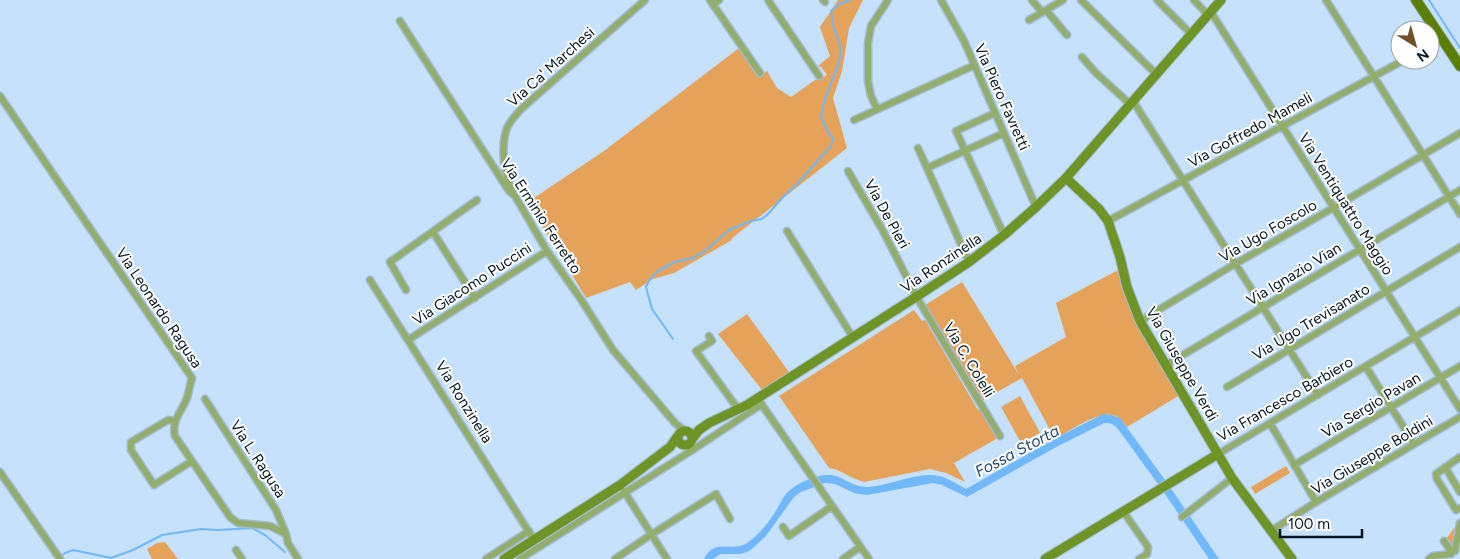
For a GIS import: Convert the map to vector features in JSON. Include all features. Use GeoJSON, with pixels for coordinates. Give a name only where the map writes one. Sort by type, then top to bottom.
{"type":"FeatureCollection","features":[{"type":"Feature","properties":{"kind":"main road"},"geometry":{"type":"LineString","coordinates":[[1416,0],[1460,66]]}},
{"type":"Feature","properties":{"kind":"street","name":"Via Ca' Marchesi"},"geometry":{"type":"LineString","coordinates":[[516,196],[508,181],[506,171],[504,143],[508,127],[521,109],[645,0]]}},
{"type":"Feature","properties":{"kind":"street"},"geometry":{"type":"LineString","coordinates":[[719,0],[712,3],[760,73]]}},
{"type":"Feature","properties":{"kind":"street"},"geometry":{"type":"LineString","coordinates":[[768,0],[819,76]]}},
{"type":"Feature","properties":{"kind":"street"},"geometry":{"type":"LineString","coordinates":[[877,109],[871,96],[868,81],[868,44],[871,26],[888,0]]}},
{"type":"Feature","properties":{"kind":"street","name":"Via Piero Favretti"},"geometry":{"type":"LineString","coordinates":[[941,0],[975,65],[1036,207]]}},
{"type":"Feature","properties":{"kind":"street"},"geometry":{"type":"LineString","coordinates":[[1032,0],[1067,35]]}},
{"type":"Feature","properties":{"kind":"street"},"geometry":{"type":"LineString","coordinates":[[1029,20],[1063,0]]}},
{"type":"Feature","properties":{"kind":"street"},"geometry":{"type":"LineString","coordinates":[[1081,0],[1156,74]]}},
{"type":"Feature","properties":{"kind":"street"},"geometry":{"type":"LineString","coordinates":[[1157,0],[1191,34]]}},
{"type":"Feature","properties":{"kind":"street"},"geometry":{"type":"LineString","coordinates":[[1194,0],[1210,13]]}},
{"type":"Feature","properties":{"kind":"street","name":"Via Ronzinella"},"geometry":{"type":"LineString","coordinates":[[520,559],[623,489],[759,401],[852,336],[969,262],[1004,235],[1066,178],[1221,0]]}},
{"type":"Feature","properties":{"kind":"street"},"geometry":{"type":"LineString","coordinates":[[1326,0],[1460,214]]}},
{"type":"Feature","properties":{"kind":"street","name":"Via Ventiquattro Maggio"},"geometry":{"type":"LineString","coordinates":[[1210,13],[1460,409]]}},
{"type":"Feature","properties":{"kind":"street","name":"Via Erminio Ferretto"},"geometry":{"type":"LineString","coordinates":[[400,21],[509,191],[516,196],[547,251],[613,350],[684,435]]}},
{"type":"Feature","properties":{"kind":"street"},"geometry":{"type":"LineString","coordinates":[[1082,57],[1096,73],[1131,102],[1183,180],[1318,394]]}},
{"type":"Feature","properties":{"kind":"street"},"geometry":{"type":"LineString","coordinates":[[854,120],[975,65]]}},
{"type":"Feature","properties":{"kind":"street","name":"Via Goffredo Mameli"},"geometry":{"type":"LineString","coordinates":[[1108,221],[1390,67]]}},
{"type":"Feature","properties":{"kind":"street","name":"Via Leonardo Ragusa"},"geometry":{"type":"LineString","coordinates":[[0,96],[192,378],[187,398],[175,421]]}},
{"type":"Feature","properties":{"kind":"street"},"geometry":{"type":"LineString","coordinates":[[995,113],[956,131],[1004,235]]}},
{"type":"Feature","properties":{"kind":"street"},"geometry":{"type":"LineString","coordinates":[[927,168],[1004,133]]}},
{"type":"Feature","properties":{"kind":"street","name":"Via Ugo Foscolo"},"geometry":{"type":"LineString","coordinates":[[1140,321],[1460,133]]}},
{"type":"Feature","properties":{"kind":"street"},"geometry":{"type":"LineString","coordinates":[[918,148],[969,262]]}},
{"type":"Feature","properties":{"kind":"street","name":"Via De Pieri"},"geometry":{"type":"LineString","coordinates":[[848,171],[883,231],[916,297]]}},
{"type":"Feature","properties":{"kind":"street","name":"Via Giuseppe Verdi"},"geometry":{"type":"LineString","coordinates":[[1066,178],[1099,209],[1108,221],[1120,257],[1127,287],[1140,321],[1232,478],[1292,559]]}},
{"type":"Feature","properties":{"kind":"street","name":"Via Ignazio Vian"},"geometry":{"type":"LineString","coordinates":[[1166,365],[1460,190]]}},
{"type":"Feature","properties":{"kind":"street"},"geometry":{"type":"LineString","coordinates":[[406,290],[390,262],[477,200]]}},
{"type":"Feature","properties":{"kind":"street"},"geometry":{"type":"LineString","coordinates":[[787,231],[852,336]]}},
{"type":"Feature","properties":{"kind":"street"},"geometry":{"type":"LineString","coordinates":[[433,232],[475,298]]}},
{"type":"Feature","properties":{"kind":"street","name":"Via Ugo Trevisanato"},"geometry":{"type":"LineString","coordinates":[[1227,386],[1460,247]]}},
{"type":"Feature","properties":{"kind":"street","name":"Via Giacomo Puccini"},"geometry":{"type":"LineString","coordinates":[[411,338],[547,251]]}},
{"type":"Feature","properties":{"kind":"street","name":"Via Ronzinella"},"geometry":{"type":"LineString","coordinates":[[370,280],[534,540]]}},
{"type":"Feature","properties":{"kind":"street","name":"Via C. Colelli"},"geometry":{"type":"LineString","coordinates":[[916,297],[1000,436]]}},
{"type":"Feature","properties":{"kind":"street","name":"Via Francesco Barbiero"},"geometry":{"type":"LineString","coordinates":[[1045,559],[1318,394],[1460,311]]}},
{"type":"Feature","properties":{"kind":"street"},"geometry":{"type":"LineString","coordinates":[[709,336],[712,341],[696,351],[738,410]]}},
{"type":"Feature","properties":{"kind":"street"},"geometry":{"type":"LineString","coordinates":[[1366,366],[1414,444]]}},
{"type":"Feature","properties":{"kind":"street","name":"Via Sergio Pavan"},"geometry":{"type":"LineString","coordinates":[[1294,465],[1460,366]]}},
{"type":"Feature","properties":{"kind":"street","name":"Via L. Ragusa"},"geometry":{"type":"LineString","coordinates":[[205,399],[276,510],[286,534]]}},
{"type":"Feature","properties":{"kind":"street"},"geometry":{"type":"LineString","coordinates":[[759,401],[869,559]]}},
{"type":"Feature","properties":{"kind":"street","name":"Via Ronzinella"},"geometry":{"type":"LineString","coordinates":[[504,559],[623,489],[684,435],[759,401]]}},
{"type":"Feature","properties":{"kind":"street","name":"Via Giuseppe Boldini"},"geometry":{"type":"LineString","coordinates":[[1271,531],[1316,502],[1460,417]]}},
{"type":"Feature","properties":{"kind":"street"},"geometry":{"type":"LineString","coordinates":[[192,461],[154,485],[131,450],[131,442],[168,420],[175,421],[175,436],[192,461],[230,517],[238,523],[270,526],[286,534],[288,543],[298,559]]}},
{"type":"Feature","properties":{"kind":"street"},"geometry":{"type":"LineString","coordinates":[[1270,423],[1316,502]]}},
{"type":"Feature","properties":{"kind":"street","name":"Via Ronzinella"},"geometry":{"type":"LineString","coordinates":[[666,450],[675,446],[689,444],[684,435]]}},
{"type":"Feature","properties":{"kind":"street"},"geometry":{"type":"LineString","coordinates":[[1460,457],[1436,474],[1456,510],[1460,508]]}},
{"type":"Feature","properties":{"kind":"street"},"geometry":{"type":"LineString","coordinates":[[1445,467],[1460,492]]}},
{"type":"Feature","properties":{"kind":"street"},"geometry":{"type":"LineString","coordinates":[[0,472],[58,556]]}},
{"type":"Feature","properties":{"kind":"street"},"geometry":{"type":"LineString","coordinates":[[1184,516],[1232,478]]}},
{"type":"Feature","properties":{"kind":"street"},"geometry":{"type":"LineString","coordinates":[[623,489],[667,559]]}},
{"type":"Feature","properties":{"kind":"street"},"geometry":{"type":"LineString","coordinates":[[615,559],[716,494],[730,519]]}},
{"type":"Feature","properties":{"kind":"street"},"geometry":{"type":"LineString","coordinates":[[783,527],[789,536],[832,506]]}},
{"type":"Feature","properties":{"kind":"street"},"geometry":{"type":"LineString","coordinates":[[1123,511],[1148,547],[1147,554],[1139,559]]}},
{"type":"Feature","properties":{"kind":"street"},"geometry":{"type":"LineString","coordinates":[[1452,554],[1460,523]]}},
{"type":"Feature","properties":{"kind":"street"},"geometry":{"type":"LineString","coordinates":[[486,559],[529,531]]}},
{"type":"Feature","properties":{"kind":"street"},"geometry":{"type":"LineString","coordinates":[[1444,541],[1452,554]]}},
{"type":"Feature","properties":{"kind":"street"},"geometry":{"type":"LineString","coordinates":[[843,559],[860,547]]}},
{"type":"Feature","properties":{"kind":"street"},"geometry":{"type":"LineString","coordinates":[[236,550],[242,559]]}},
{"type":"Feature","properties":{"kind":"street"},"geometry":{"type":"LineString","coordinates":[[1429,559],[1433,556],[1452,554]]}},
{"type":"Feature","properties":{"kind":"shaded area"},"geometry":{"type":"Polygon","coordinates":[[[838,0],[863,0],[849,28],[842,71],[833,98],[847,148],[732,240],[674,273],[653,279],[636,290],[630,282],[586,298],[527,201],[604,151],[739,48],[759,76],[767,71],[777,88],[791,97],[815,80],[827,75],[818,66],[830,56],[820,27],[838,0]]]}},
{"type":"Feature","properties":{"kind":"shaded area"},"geometry":{"type":"Polygon","coordinates":[[[1120,269],[1180,395],[1127,427],[1121,420],[1112,415],[1099,416],[1055,439],[1022,378],[983,400],[925,305],[962,282],[1019,375],[1015,366],[1066,337],[1056,303],[1120,269]]]}},
{"type":"Feature","properties":{"kind":"shaded area"},"geometry":{"type":"Polygon","coordinates":[[[914,310],[922,321],[925,320],[978,410],[981,409],[998,438],[954,463],[965,482],[946,473],[930,469],[864,482],[829,468],[779,396],[914,310]]]}},
{"type":"Feature","properties":{"kind":"shaded area"},"geometry":{"type":"Polygon","coordinates":[[[747,314],[789,372],[762,390],[718,334],[747,314]]]}},
{"type":"Feature","properties":{"kind":"shaded area"},"geometry":{"type":"Polygon","coordinates":[[[1020,396],[1040,433],[1021,443],[1001,407],[1020,396]]]}},
{"type":"Feature","properties":{"kind":"shaded area"},"geometry":{"type":"Polygon","coordinates":[[[1286,466],[1290,473],[1255,494],[1251,487],[1286,466]]]}},
{"type":"Feature","properties":{"kind":"shaded area"},"geometry":{"type":"Polygon","coordinates":[[[1458,523],[1453,548],[1452,548],[1446,539],[1458,523]]]}},
{"type":"Feature","properties":{"kind":"shaded area"},"geometry":{"type":"Polygon","coordinates":[[[165,542],[178,559],[152,559],[147,549],[157,543],[165,542]]]}},
{"type":"Feature","properties":{"kind":"water"},"geometry":{"type":"Polygon","coordinates":[[[1103,414],[1120,418],[1165,480],[1158,484],[1117,427],[1104,423],[1060,445],[967,497],[942,485],[933,483],[867,495],[854,493],[835,484],[825,483],[801,492],[794,497],[766,536],[752,549],[740,554],[721,554],[713,559],[704,559],[708,552],[718,547],[735,547],[747,543],[768,523],[788,492],[795,486],[814,478],[833,475],[857,485],[868,487],[922,475],[931,475],[946,478],[966,489],[1056,438],[1103,414]]]}},
{"type":"Feature","properties":{"kind":"water"},"geometry":{"type":"Polygon","coordinates":[[[1170,487],[1219,559],[1209,559],[1163,491],[1170,487]]]}},
{"type":"Feature","properties":{"kind":"waterway"},"geometry":{"type":"LineString","coordinates":[[673,339],[652,309],[646,287],[650,279],[658,271],[675,262],[693,258],[705,251],[729,230],[751,221],[762,219],[831,146],[833,138],[828,132],[821,116],[825,99],[839,62],[841,49],[833,25],[831,11],[839,4],[850,0]]}},
{"type":"Feature","properties":{"kind":"waterway"},"geometry":{"type":"LineString","coordinates":[[1429,0],[1460,48]]}},
{"type":"Feature","properties":{"kind":"waterway"},"geometry":{"type":"LineString","coordinates":[[56,559],[73,550],[111,558],[133,550],[162,535],[201,529],[252,528],[265,535],[285,552]]}},
{"type":"Feature","properties":{"kind":"water label","name":"Fossa Storta"},"geometry":{"type":"Point","coordinates":[1017,451]}}]}
